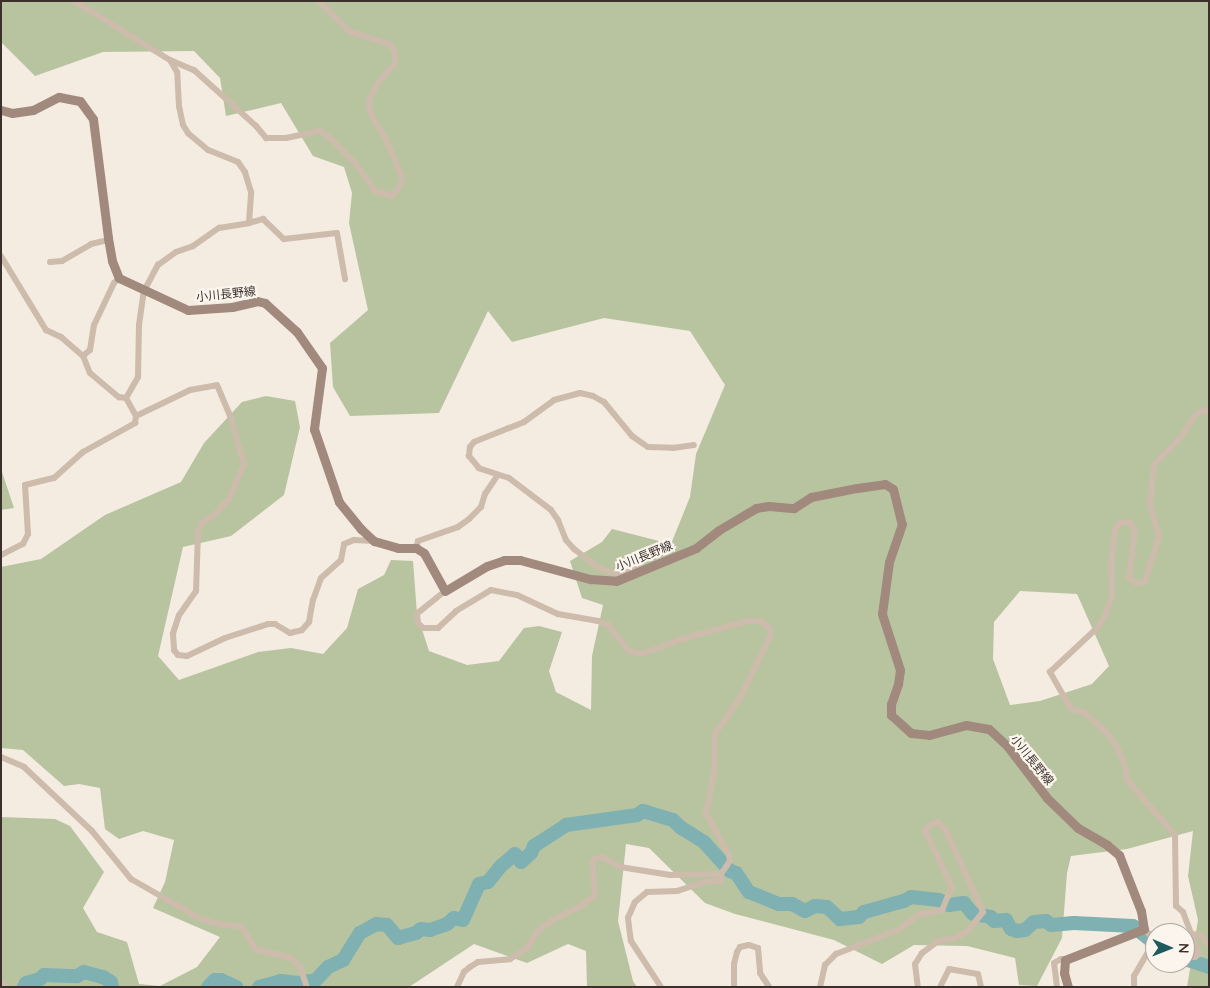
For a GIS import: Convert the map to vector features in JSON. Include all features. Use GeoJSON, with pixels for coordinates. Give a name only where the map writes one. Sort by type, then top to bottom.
{"type":"FeatureCollection","features":[{"type":"Feature","properties":{"kind":"main road"},"geometry":{"type":"LineString","coordinates":[[1,110],[12,113],[32,110],[59,98],[80,101],[93,119],[112,261],[120,278]]}},
{"type":"Feature","properties":{"kind":"main road","name":"小川長野線"},"geometry":{"type":"LineString","coordinates":[[120,278],[144,291],[188,310],[232,307],[257,301],[265,303],[297,332],[322,368],[314,429],[339,502],[361,529],[374,541],[398,548],[416,548]]}},
{"type":"Feature","properties":{"kind":"main road","name":"小川長野線"},"geometry":{"type":"LineString","coordinates":[[444,591],[487,566],[504,560],[520,560],[564,573],[616,581],[696,548],[719,530],[756,508],[769,506],[794,508],[812,496],[885,484],[893,489],[902,524],[889,562],[882,614],[900,670],[898,684],[891,704],[891,715],[911,733],[929,734],[966,725],[989,729],[1008,747],[1047,798],[1078,828],[1107,845],[1119,855],[1141,911],[1144,929]]}},
{"type":"Feature","properties":{"kind":"main road"},"geometry":{"type":"LineString","coordinates":[[416,548],[424,553],[431,563],[444,591]]}},
{"type":"Feature","properties":{"kind":"main road"},"geometry":{"type":"LineString","coordinates":[[1068,987],[1064,973],[1065,960],[1144,929]]}},
{"type":"Feature","properties":{"kind":"street"},"geometry":{"type":"LineString","coordinates":[[74,1],[170,60],[181,66],[188,66],[203,77],[266,138],[286,138],[320,131],[329,137],[356,164],[375,191],[392,196],[400,186],[401,172],[387,141],[370,113],[369,101],[377,84],[394,63],[395,52],[391,45],[349,31],[319,1]]}},
{"type":"Feature","properties":{"kind":"street"},"geometry":{"type":"LineString","coordinates":[[170,60],[177,72],[178,106],[183,124],[188,133],[208,150],[238,162],[245,172],[251,192],[249,223]]}},
{"type":"Feature","properties":{"kind":"street"},"geometry":{"type":"LineString","coordinates":[[126,398],[138,377],[139,325],[144,291],[158,264],[176,252],[193,246],[219,228],[264,219],[284,239],[337,233],[345,279]]}},
{"type":"Feature","properties":{"kind":"street"},"geometry":{"type":"LineString","coordinates":[[50,262],[62,261],[91,244],[109,240]]}},
{"type":"Feature","properties":{"kind":"street"},"geometry":{"type":"LineString","coordinates":[[1,256],[46,330],[61,337],[83,356],[90,373],[119,398],[126,398]]}},
{"type":"Feature","properties":{"kind":"street"},"geometry":{"type":"LineString","coordinates":[[83,356],[90,350],[94,324],[114,283],[120,278]]}},
{"type":"Feature","properties":{"kind":"street"},"geometry":{"type":"LineString","coordinates":[[136,416],[190,390],[217,385],[230,416],[244,464],[229,499],[213,516],[202,522],[198,532],[196,591],[179,615],[173,634],[174,650],[178,655],[188,656],[225,638],[268,624],[275,624],[290,633],[302,630],[309,622],[313,600],[321,578],[341,560],[344,544],[354,540],[374,541]]}},
{"type":"Feature","properties":{"kind":"street"},"geometry":{"type":"LineString","coordinates":[[644,570],[638,566],[616,572],[606,571],[596,566],[574,549],[566,540],[558,520],[551,510],[509,478],[479,468],[469,456],[470,447],[474,442],[524,422],[554,400],[580,393],[593,396],[604,402],[632,436],[648,447],[673,448],[694,445]]}},
{"type":"Feature","properties":{"kind":"street"},"geometry":{"type":"LineString","coordinates":[[1,555],[23,544],[28,534],[26,485],[54,478],[83,452],[135,423],[136,416],[126,398]]}},
{"type":"Feature","properties":{"kind":"street"},"geometry":{"type":"LineString","coordinates":[[1187,923],[1183,912],[1176,906],[1175,835],[1127,780],[1126,767],[1118,749],[1106,732],[1084,712],[1071,709],[1050,672],[1097,628],[1105,616],[1112,596],[1111,568],[1115,530],[1119,523],[1130,522],[1135,530],[1129,578],[1136,583],[1145,582],[1159,536],[1150,504],[1154,465],[1182,436],[1195,415],[1200,411],[1209,412]]}},
{"type":"Feature","properties":{"kind":"street"},"geometry":{"type":"LineString","coordinates":[[416,548],[418,541],[458,527],[469,518],[480,507],[484,494],[498,475]]}},
{"type":"Feature","properties":{"kind":"street"},"geometry":{"type":"LineString","coordinates":[[444,591],[417,614],[418,622],[423,628],[438,628],[456,611],[491,590],[516,595],[558,614],[598,620],[608,625],[628,650],[636,653],[644,653],[679,640],[747,621],[761,621],[767,624],[771,635],[768,643],[738,701],[717,727],[715,734],[714,773],[706,813],[728,849],[730,861],[721,874],[721,880],[705,882],[677,891],[647,892],[635,902],[630,911],[628,925],[632,941],[661,987]]}},
{"type":"Feature","properties":{"kind":"street"},"geometry":{"type":"LineString","coordinates":[[1,757],[24,767],[92,832],[131,879],[198,918],[214,923],[242,927],[255,949],[291,958],[300,967],[307,987]]}},
{"type":"Feature","properties":{"kind":"street"},"geometry":{"type":"LineString","coordinates":[[820,987],[826,965],[836,954],[900,929],[918,915],[942,910],[952,886],[926,831],[928,826],[938,822],[946,831],[983,912],[967,932],[955,938],[938,941],[922,954],[915,964],[918,987]]}},
{"type":"Feature","properties":{"kind":"street"},"geometry":{"type":"LineString","coordinates":[[458,987],[464,972],[470,967],[478,962],[510,960],[526,949],[546,925],[584,904],[595,895],[593,863],[596,859],[602,857],[620,867],[670,875],[721,874]]}},
{"type":"Feature","properties":{"kind":"street"},"geometry":{"type":"LineString","coordinates":[[1195,934],[1200,934],[1209,944]]}},
{"type":"Feature","properties":{"kind":"street"},"geometry":{"type":"LineString","coordinates":[[1195,944],[1199,954],[1195,957]]}},
{"type":"Feature","properties":{"kind":"street"},"geometry":{"type":"LineString","coordinates":[[734,987],[734,964],[737,952],[740,947],[749,945],[758,948],[760,973],[769,987]]}},
{"type":"Feature","properties":{"kind":"street"},"geometry":{"type":"LineString","coordinates":[[1134,987],[1134,976],[1145,957]]}},
{"type":"Feature","properties":{"kind":"street"},"geometry":{"type":"LineString","coordinates":[[1057,987],[1054,963],[1061,959],[1065,960]]}},
{"type":"Feature","properties":{"kind":"street"},"geometry":{"type":"LineString","coordinates":[[940,987],[949,969],[978,974],[980,987]]}},
{"type":"Feature","properties":{"kind":"street"},"geometry":{"type":"LineString","coordinates":[[1,981],[7,987]]}},
{"type":"Feature","properties":{"kind":"green space"},"geometry":{"type":"Polygon","coordinates":[[[1,1],[1209,1],[1209,987],[1187,987],[1189,973],[1195,973],[1195,938],[1198,920],[1188,876],[1193,831],[1127,849],[1071,856],[1067,873],[1062,938],[1037,986],[1019,985],[1015,958],[967,946],[914,945],[882,964],[834,940],[735,914],[705,903],[649,848],[626,844],[618,921],[633,981],[637,987],[587,987],[586,951],[568,944],[527,963],[474,944],[409,987],[1,987],[1,817],[55,819],[70,826],[104,872],[83,908],[97,932],[127,942],[139,984],[160,986],[197,967],[220,937],[153,908],[165,882],[174,840],[143,831],[119,839],[105,829],[100,788],[79,784],[64,786],[23,750],[1,748],[1,567],[41,559],[105,515],[181,482],[204,443],[242,402],[266,396],[295,401],[300,427],[284,495],[231,536],[183,547],[158,656],[179,680],[258,652],[291,648],[323,654],[347,628],[358,589],[384,575],[391,560],[413,561],[417,614],[429,651],[467,665],[499,661],[524,628],[539,626],[562,632],[549,671],[556,692],[591,710],[592,656],[603,605],[582,598],[570,561],[602,542],[612,529],[671,544],[690,497],[696,454],[725,385],[690,331],[604,318],[512,342],[488,311],[439,413],[350,416],[333,387],[330,343],[368,310],[349,223],[352,193],[344,167],[313,156],[281,103],[226,116],[220,78],[194,51],[103,52],[35,76],[1,42],[1,1]],[[1020,591],[994,622],[993,659],[1010,705],[1040,701],[1092,684],[1109,666],[1077,594],[1020,591]]]}},
{"type":"Feature","properties":{"kind":"green space"},"geometry":{"type":"Polygon","coordinates":[[[1,469],[14,508],[1,510],[1,469]]]}},
{"type":"Feature","properties":{"kind":"waterway"},"geometry":{"type":"LineString","coordinates":[[259,987],[281,981],[298,983],[316,980],[328,967],[343,960],[360,933],[376,924],[387,925],[398,938],[416,933],[421,929],[430,930],[447,924],[454,918],[463,920],[479,884],[488,882],[501,866],[515,854],[521,862],[531,853],[534,846],[566,825],[637,815],[643,811],[673,820],[680,827],[704,842],[730,871],[736,873],[749,892],[779,904],[792,904],[805,911],[815,906],[827,907],[840,919],[859,917],[864,912],[904,901],[911,897],[939,900],[949,905],[964,903],[973,914],[991,917],[994,921],[1006,920],[1011,929],[1017,931],[1025,930],[1034,922],[1046,921],[1051,925],[1074,923],[1133,926],[1145,936]]}},
{"type":"Feature","properties":{"kind":"waterway"},"geometry":{"type":"LineString","coordinates":[[1195,962],[1209,967]]}},
{"type":"Feature","properties":{"kind":"waterway"},"geometry":{"type":"LineString","coordinates":[[24,987],[26,983],[40,979],[44,975],[77,976],[84,972],[103,977],[111,982],[112,987]]}},
{"type":"Feature","properties":{"kind":"waterway"},"geometry":{"type":"LineString","coordinates":[[208,987],[215,980],[221,980],[236,987]]}}]}
